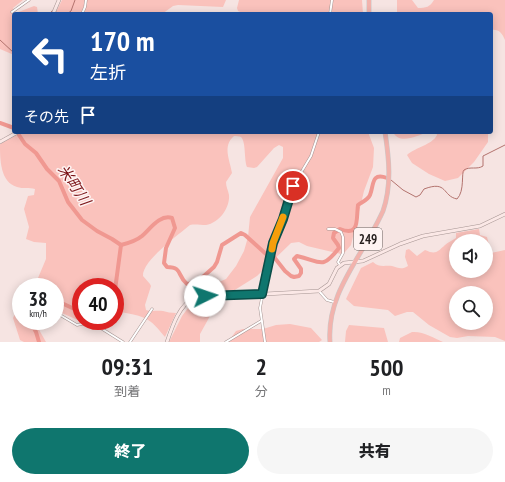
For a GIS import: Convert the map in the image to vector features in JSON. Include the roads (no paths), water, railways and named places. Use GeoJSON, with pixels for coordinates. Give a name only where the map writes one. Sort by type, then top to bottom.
{"type":"FeatureCollection","features":[{"type":"Feature","properties":{"kind":"highway"},"geometry":{"type":"LineString","coordinates":[[369,0],[369,12]]}},
{"type":"Feature","properties":{"kind":"highway","name":"249"},"geometry":{"type":"LineString","coordinates":[[330,342],[330,321],[334,302],[379,220],[386,200],[389,172],[385,134]]}},
{"type":"Feature","properties":{"kind":"street"},"geometry":{"type":"LineString","coordinates":[[12,12],[29,0]]}},
{"type":"Feature","properties":{"kind":"street"},"geometry":{"type":"LineString","coordinates":[[54,12],[59,0]]}},
{"type":"Feature","properties":{"kind":"street"},"geometry":{"type":"LineString","coordinates":[[83,12],[86,0]]}},
{"type":"Feature","properties":{"kind":"street"},"geometry":{"type":"LineString","coordinates":[[330,12],[332,0]]}},
{"type":"Feature","properties":{"kind":"street"},"geometry":{"type":"LineString","coordinates":[[1,142],[15,134]]}},
{"type":"Feature","properties":{"kind":"street"},"geometry":{"type":"LineString","coordinates":[[265,342],[260,308],[273,243],[283,219],[293,186],[311,156],[318,134]]}},
{"type":"Feature","properties":{"kind":"street"},"geometry":{"type":"LineString","coordinates":[[167,342],[180,310],[191,299],[200,296],[319,291],[329,284],[340,265],[344,263],[363,261],[416,238],[475,228],[505,214]]}},
{"type":"Feature","properties":{"kind":"street"},"geometry":{"type":"LineString","coordinates":[[328,228],[341,232],[343,237],[343,253],[338,262],[340,265]]}},
{"type":"Feature","properties":{"kind":"street"},"geometry":{"type":"LineString","coordinates":[[319,291],[327,300],[334,302]]}},
{"type":"Feature","properties":{"kind":"street"},"geometry":{"type":"LineString","coordinates":[[130,342],[152,309]]}},
{"type":"Feature","properties":{"kind":"street"},"geometry":{"type":"LineString","coordinates":[[64,317],[77,325],[91,322],[123,342]]}},
{"type":"Feature","properties":{"kind":"street"},"geometry":{"type":"LineString","coordinates":[[226,342],[262,321]]}},
{"type":"Feature","properties":{"kind":"waterway"},"geometry":{"type":"LineString","coordinates":[[70,12],[75,0]]}},
{"type":"Feature","properties":{"kind":"waterway"},"geometry":{"type":"LineString","coordinates":[[0,40],[12,51]]}},
{"type":"Feature","properties":{"kind":"waterway","name":"米町川"},"geometry":{"type":"LineString","coordinates":[[0,123],[12,127]]}},
{"type":"Feature","properties":{"kind":"waterway","name":"米町川"},"geometry":{"type":"LineString","coordinates":[[18,134],[25,144],[36,153],[47,169],[59,181],[68,202],[82,220],[121,245]]}},
{"type":"Feature","properties":{"kind":"waterway"},"geometry":{"type":"LineString","coordinates":[[391,180],[403,190],[416,197],[420,195],[424,189],[437,186],[441,187],[449,195],[457,199],[462,187],[463,171],[469,168],[478,168],[483,166],[483,156],[505,145]]}},
{"type":"Feature","properties":{"kind":"waterway"},"geometry":{"type":"LineString","coordinates":[[121,245],[140,238],[159,220],[168,217],[172,218],[175,228],[166,248],[164,263],[167,267],[172,267],[178,270],[187,284],[196,283],[214,267],[222,245],[241,233],[266,254],[274,257],[291,276],[299,276],[301,269],[294,259],[297,256],[316,262],[324,262],[328,260],[339,248],[333,238],[334,233],[340,229],[346,231],[351,231],[354,229],[357,221],[358,205],[369,197],[374,180],[378,177],[387,178]]}},
{"type":"Feature","properties":{"kind":"waterway","name":"米町川"},"geometry":{"type":"LineString","coordinates":[[117,278],[121,245]]}},
{"type":"Feature","properties":{"kind":"waterway","name":"米町川"},"geometry":{"type":"LineString","coordinates":[[64,304],[72,308]]}},
{"type":"Feature","properties":{"kind":"waterway","name":"米町川"},"geometry":{"type":"LineString","coordinates":[[35,330],[39,342]]}}]}
